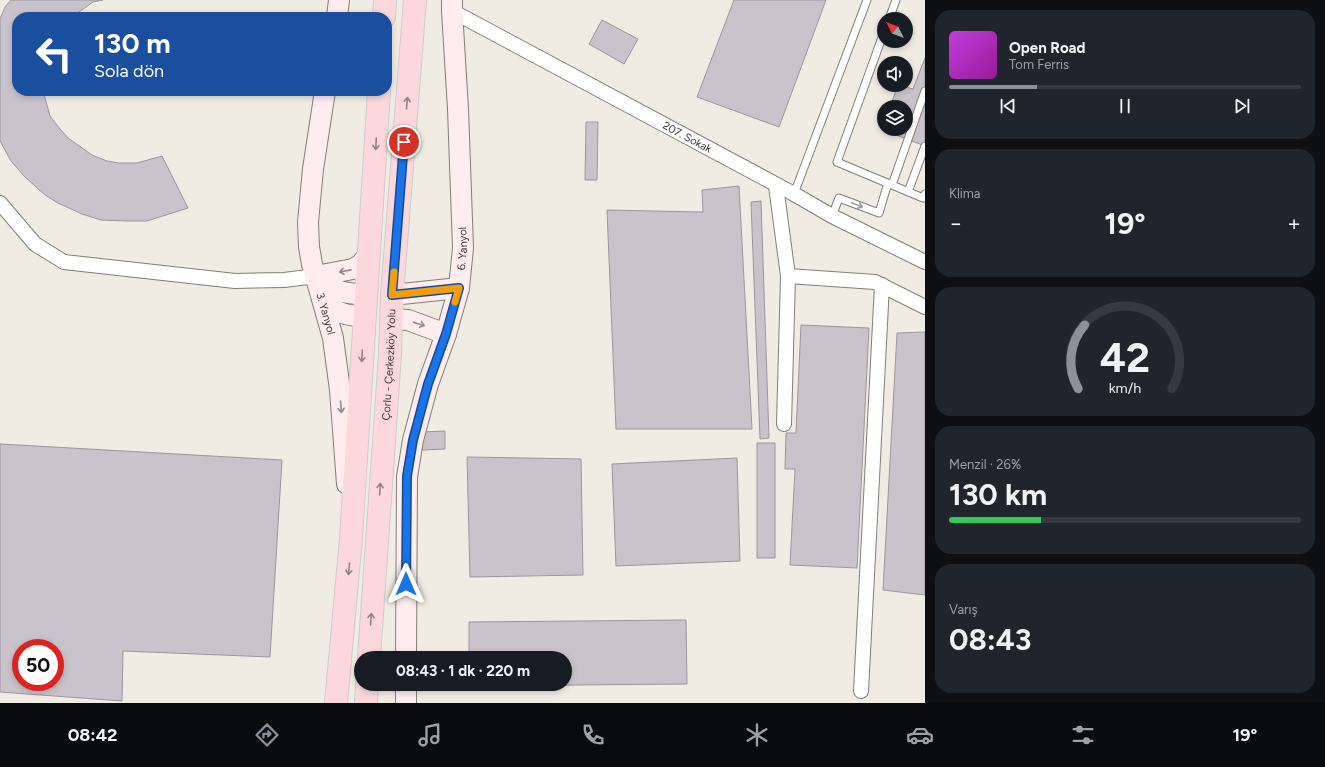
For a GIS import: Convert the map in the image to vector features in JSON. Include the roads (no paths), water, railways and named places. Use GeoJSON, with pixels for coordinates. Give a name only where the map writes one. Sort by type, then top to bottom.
{"type":"FeatureCollection","features":[{"type":"Feature","properties":{"kind":"main road"},"geometry":{"type":"LineString","coordinates":[[338,12],[339,0]]}},
{"type":"Feature","properties":{"kind":"main road"},"geometry":{"type":"LineString","coordinates":[[384,12],[385,0]]}},
{"type":"Feature","properties":{"kind":"main road","name":"Çorlu - Çerkezköy Yolu"},"geometry":{"type":"LineString","coordinates":[[369,651],[392,295],[415,0]]}},
{"type":"Feature","properties":{"kind":"main road","name":"6. Yanyol"},"geometry":{"type":"LineString","coordinates":[[406,651],[407,476],[413,440],[428,384],[446,334],[459,288],[463,248],[458,109],[452,5]]}},
{"type":"Feature","properties":{"kind":"main road","name":"3. Yanyol"},"geometry":{"type":"LineString","coordinates":[[325,96],[313,169],[308,222],[309,247],[333,338],[338,375],[352,538]]}},
{"type":"Feature","properties":{"kind":"main road"},"geometry":{"type":"LineString","coordinates":[[336,703],[352,538],[364,317],[379,96]]}},
{"type":"Feature","properties":{"kind":"main road"},"geometry":{"type":"LineString","coordinates":[[316,276],[353,269],[360,265],[369,255]]}},
{"type":"Feature","properties":{"kind":"main road"},"geometry":{"type":"LineString","coordinates":[[316,276],[328,286],[340,291],[366,295],[392,295],[459,288]]}},
{"type":"Feature","properties":{"kind":"main road"},"geometry":{"type":"LineString","coordinates":[[323,300],[331,309],[348,316],[408,320],[446,334]]}},
{"type":"Feature","properties":{"kind":"main road"},"geometry":{"type":"LineString","coordinates":[[366,703],[367,691]]}},
{"type":"Feature","properties":{"kind":"main road"},"geometry":{"type":"LineString","coordinates":[[406,691],[406,703]]}},
{"type":"Feature","properties":{"kind":"street","name":"207. Sokak"},"geometry":{"type":"LineString","coordinates":[[452,5],[776,186],[794,194],[832,216],[925,262]]}},
{"type":"Feature","properties":{"kind":"street"},"geometry":{"type":"LineString","coordinates":[[776,186],[788,276],[784,424]]}},
{"type":"Feature","properties":{"kind":"street"},"geometry":{"type":"LineString","coordinates":[[0,203],[35,244],[64,262],[235,281],[284,280],[316,276]]}},
{"type":"Feature","properties":{"kind":"street"},"geometry":{"type":"LineString","coordinates":[[788,276],[875,282],[925,307]]}},
{"type":"Feature","properties":{"kind":"street"},"geometry":{"type":"LineString","coordinates":[[861,690],[882,285]]}},
{"type":"Feature","properties":{"kind":"lane"},"geometry":{"type":"LineString","coordinates":[[794,194],[867,0]]}},
{"type":"Feature","properties":{"kind":"lane"},"geometry":{"type":"LineString","coordinates":[[892,12],[896,0]]}},
{"type":"Feature","properties":{"kind":"lane"},"geometry":{"type":"LineString","coordinates":[[878,48],[837,162],[923,198],[925,194]]}},
{"type":"Feature","properties":{"kind":"lane"},"geometry":{"type":"LineString","coordinates":[[832,216],[839,198],[879,213],[925,91]]}},
{"type":"Feature","properties":{"kind":"lane"},"geometry":{"type":"LineString","coordinates":[[908,192],[925,146]]}}]}
